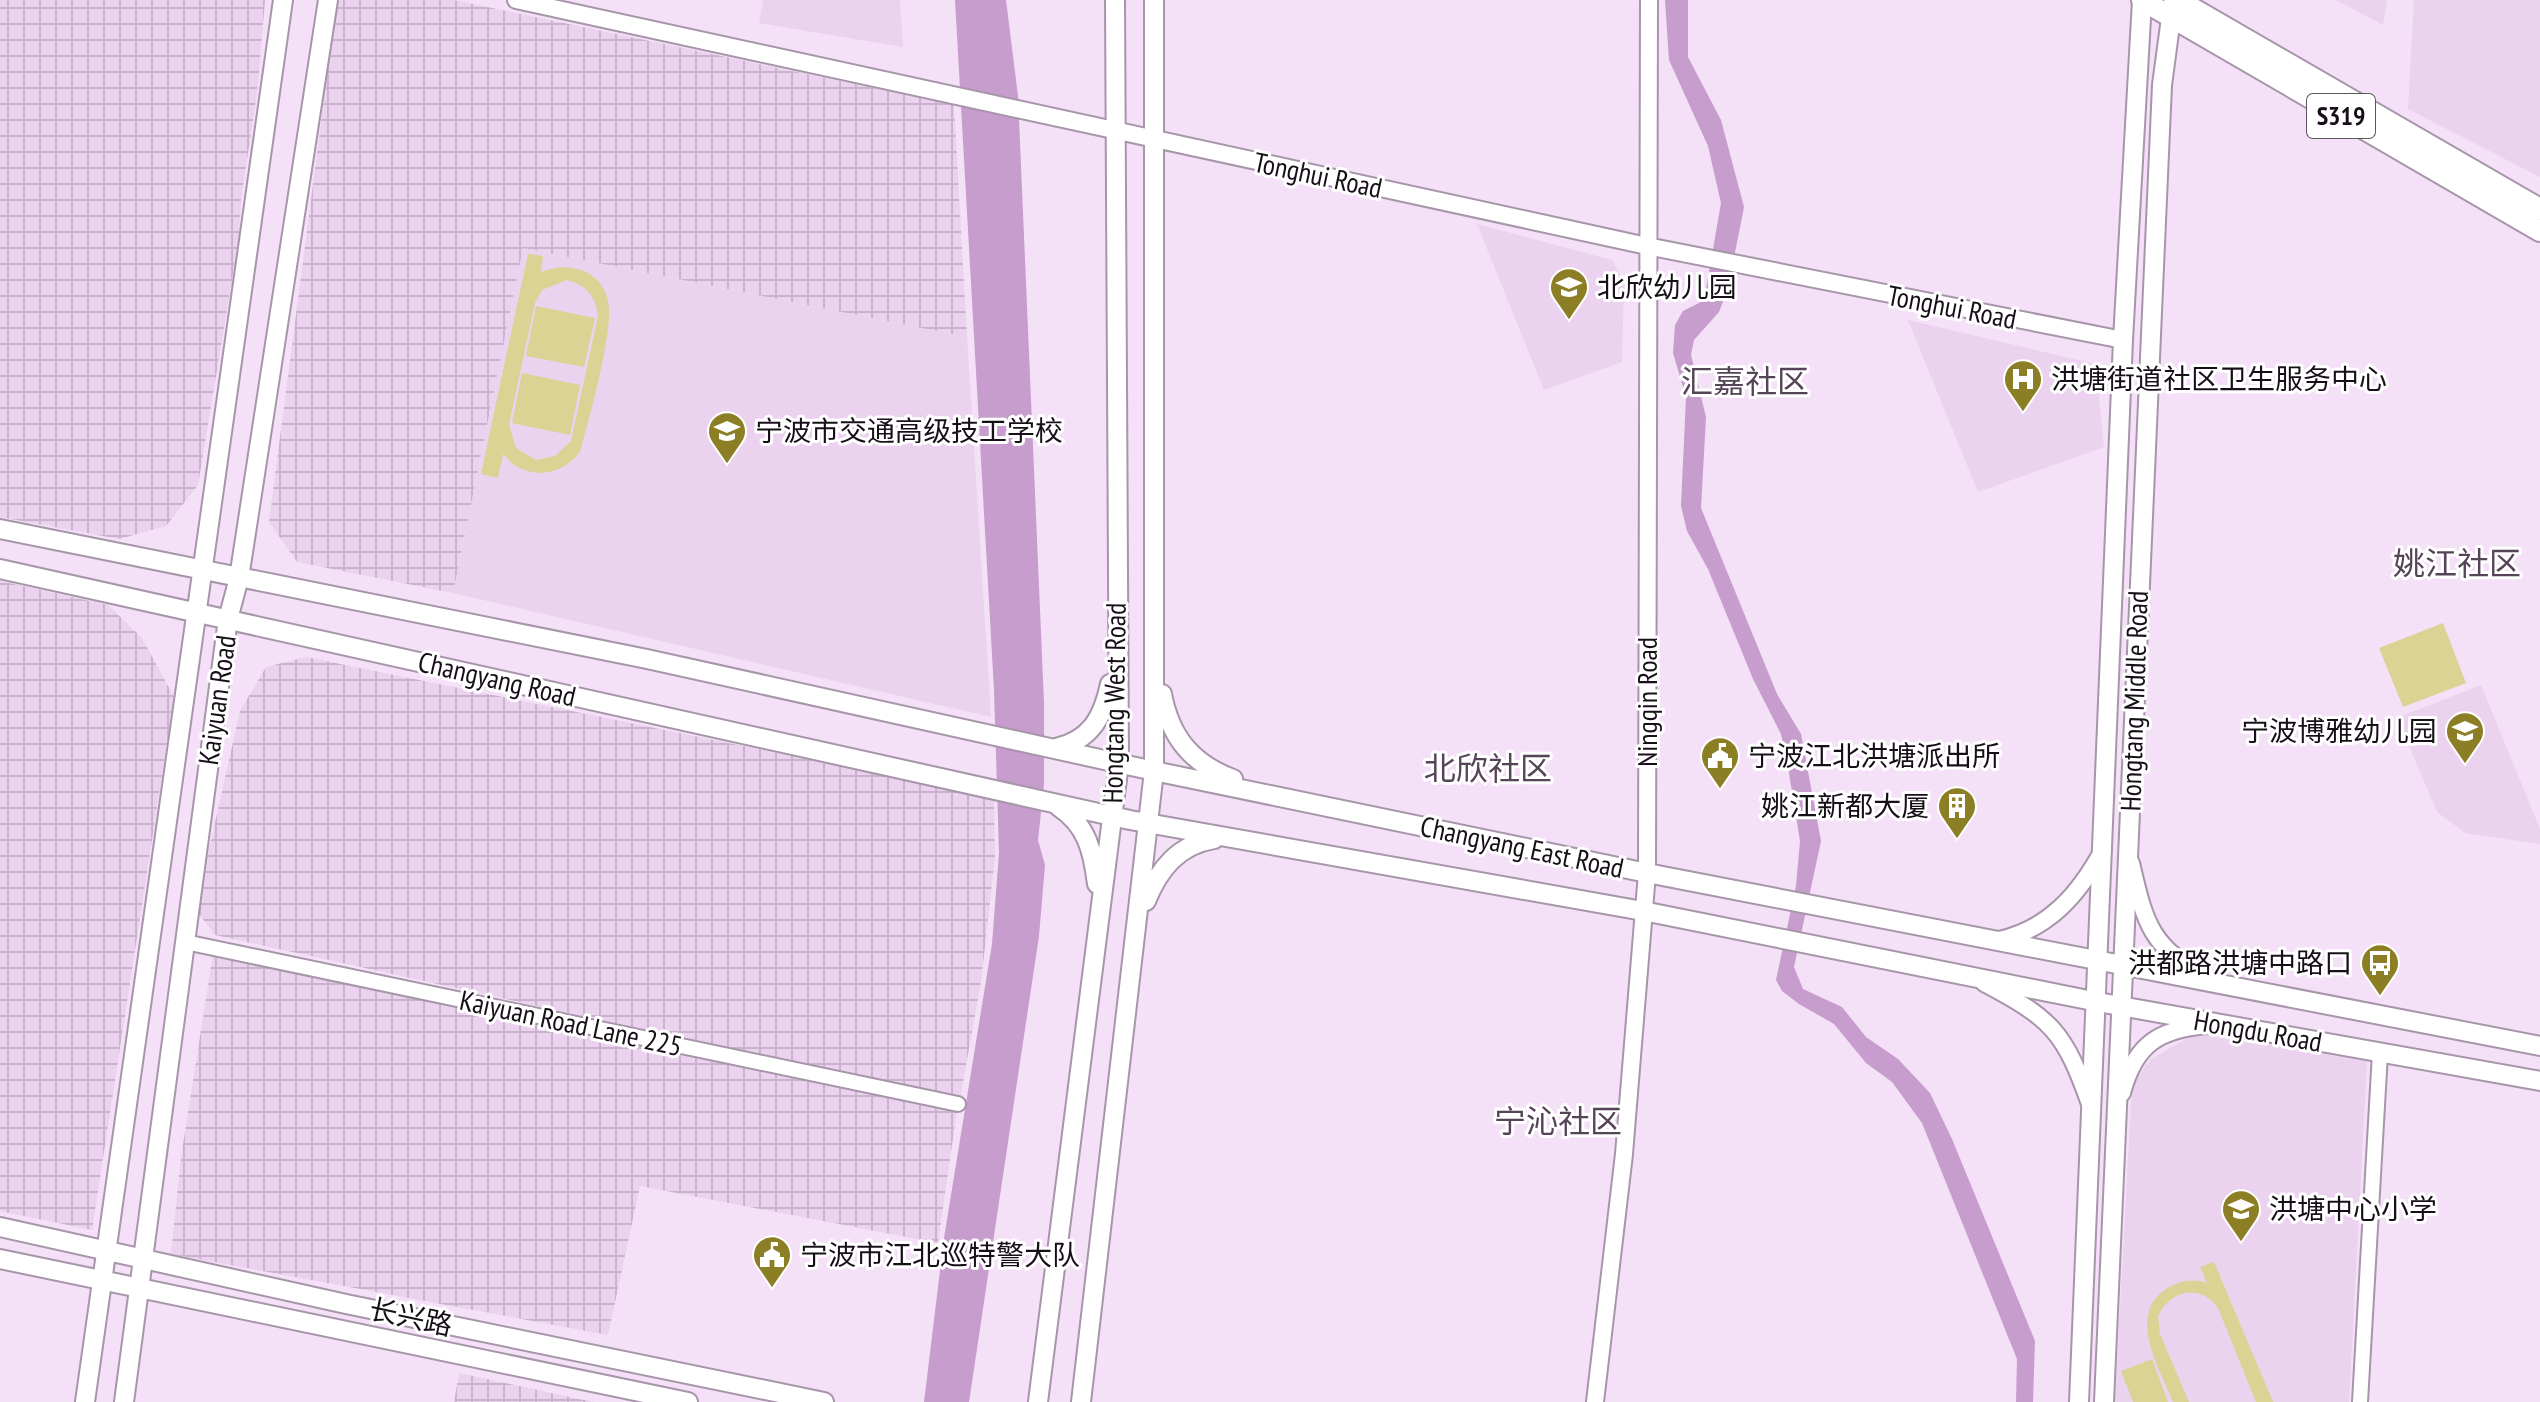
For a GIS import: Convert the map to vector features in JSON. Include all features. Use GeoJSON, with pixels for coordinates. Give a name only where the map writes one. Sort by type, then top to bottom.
{"type":"FeatureCollection","features":[{"type":"Feature","properties":{"kind":"main road","name":"Kaiyuan Road"},"geometry":{"type":"LineString","coordinates":[[85,1402],[283,0]]}},
{"type":"Feature","properties":{"kind":"main road","name":"Kaiyuan Road"},"geometry":{"type":"LineString","coordinates":[[124,1402],[228,619],[239,578],[328,0]]}},
{"type":"Feature","properties":{"kind":"main road","name":"Hongtang West Road"},"geometry":{"type":"LineString","coordinates":[[1038,1402],[1119,763],[1115,0]]}},
{"type":"Feature","properties":{"kind":"main road","name":"Hongtang West Road"},"geometry":{"type":"LineString","coordinates":[[1081,1402],[1154,771],[1154,0]]}},
{"type":"Feature","properties":{"kind":"main road","name":"S319"},"geometry":{"type":"LineString","coordinates":[[2142,0],[2174,6],[2540,209]]}},
{"type":"Feature","properties":{"kind":"main road","name":"Hongtang Middle Road"},"geometry":{"type":"LineString","coordinates":[[2079,1402],[2098,1002],[2123,340],[2142,0]]}},
{"type":"Feature","properties":{"kind":"main road","name":"S319"},"geometry":{"type":"LineString","coordinates":[[2174,6],[2540,231]]}},
{"type":"Feature","properties":{"kind":"main road","name":"Hongtang Middle Road"},"geometry":{"type":"LineString","coordinates":[[2104,1402],[2162,85],[2174,6]]}},
{"type":"Feature","properties":{"kind":"main road","name":"Changyang Road"},"geometry":{"type":"LineString","coordinates":[[0,529],[632,655],[1050,748]]}},
{"type":"Feature","properties":{"kind":"main road","name":"Changyang Road"},"geometry":{"type":"LineString","coordinates":[[0,569],[1049,802]]}},
{"type":"Feature","properties":{"kind":"main road"},"geometry":{"type":"LineString","coordinates":[[1050,748],[1082,737],[1101,717],[1116,646]]}},
{"type":"Feature","properties":{"kind":"main road"},"geometry":{"type":"LineString","coordinates":[[1155,648],[1167,717],[1189,754],[1223,775],[1293,800]]}},
{"type":"Feature","properties":{"kind":"main road","name":"Changyang East Road"},"geometry":{"type":"LineString","coordinates":[[1050,748],[1647,873],[1999,940]]}},
{"type":"Feature","properties":{"kind":"main road"},"geometry":{"type":"LineString","coordinates":[[1049,802],[1073,816],[1088,840],[1100,919]]}},
{"type":"Feature","properties":{"kind":"main road","name":"Changyang East Road"},"geometry":{"type":"LineString","coordinates":[[1049,802],[1150,824],[1643,911],[1976,978]]}},
{"type":"Feature","properties":{"kind":"main road"},"geometry":{"type":"LineString","coordinates":[[1137,923],[1162,868],[1192,844],[1223,837]]}},
{"type":"Feature","properties":{"kind":"main road","name":"Hongdu Road"},"geometry":{"type":"LineString","coordinates":[[1999,940],[2540,1046]]}},
{"type":"Feature","properties":{"kind":"main road","name":"Hongdu Road"},"geometry":{"type":"LineString","coordinates":[[1976,978],[2540,1081]]}},
{"type":"Feature","properties":{"kind":"main road","name":"长兴路"},"geometry":{"type":"LineString","coordinates":[[0,1227],[824,1402]]}},
{"type":"Feature","properties":{"kind":"main road","name":"长兴路"},"geometry":{"type":"LineString","coordinates":[[0,1259],[688,1402]]}},
{"type":"Feature","properties":{"kind":"main road"},"geometry":{"type":"LineString","coordinates":[[1088,1339],[1094,1402]]}},
{"type":"Feature","properties":{"kind":"street","name":"Tonghui Road"},"geometry":{"type":"LineString","coordinates":[[516,0],[1647,246],[2123,340]]}},
{"type":"Feature","properties":{"kind":"street","name":"Ningqin Road"},"geometry":{"type":"LineString","coordinates":[[1595,1402],[1625,1149],[1647,873],[1649,0]]}},
{"type":"Feature","properties":{"kind":"street"},"geometry":{"type":"LineString","coordinates":[[1999,940],[2035,928],[2054,915],[2089,876],[2103,849]]}},
{"type":"Feature","properties":{"kind":"street"},"geometry":{"type":"LineString","coordinates":[[2128,854],[2142,906],[2161,945],[2176,961],[2212,982]]}},
{"type":"Feature","properties":{"kind":"street","name":"Kaiyuan Road Lane 225"},"geometry":{"type":"LineString","coordinates":[[185,942],[958,1104]]}},
{"type":"Feature","properties":{"kind":"street"},"geometry":{"type":"LineString","coordinates":[[1976,978],[2034,1010],[2054,1027],[2068,1048],[2092,1111]]}},
{"type":"Feature","properties":{"kind":"street"},"geometry":{"type":"LineString","coordinates":[[2118,1110],[2131,1065],[2149,1044],[2175,1029],[2218,1024]]}},
{"type":"Feature","properties":{"kind":"street"},"geometry":{"type":"LineString","coordinates":[[2360,1402],[2380,1053]]}},
{"type":"Feature","properties":{"kind":"shaded area"},"geometry":{"type":"Polygon","coordinates":[[[0,0],[265,0],[239,237],[198,485],[166,526],[119,539],[0,517],[0,0]]]}},
{"type":"Feature","properties":{"kind":"shaded area"},"geometry":{"type":"Polygon","coordinates":[[[337,0],[454,0],[954,105],[967,337],[523,248],[453,593],[297,562],[269,522],[337,0]]]}},
{"type":"Feature","properties":{"kind":"shaded area"},"geometry":{"type":"Polygon","coordinates":[[[763,0],[900,0],[903,47],[759,23],[763,0]]]}},
{"type":"Feature","properties":{"kind":"shaded area"},"geometry":{"type":"Polygon","coordinates":[[[955,0],[1006,0],[1018,96],[1044,703],[1044,784],[1038,840],[1045,865],[1039,936],[969,1402],[924,1402],[944,1238],[992,944],[999,853],[994,690],[955,0]]]}},
{"type":"Feature","properties":{"kind":"shaded area"},"geometry":{"type":"Polygon","coordinates":[[[1665,0],[1688,0],[1688,57],[1721,120],[1744,207],[1728,288],[1719,312],[1694,340],[1691,355],[1706,417],[1701,508],[1777,694],[1801,734],[1821,841],[1794,967],[1803,989],[1842,1007],[1866,1037],[1898,1059],[1930,1093],[2035,1341],[2033,1402],[2016,1402],[2017,1359],[1922,1123],[1892,1082],[1866,1063],[1834,1024],[1799,1004],[1782,991],[1776,980],[1796,886],[1800,841],[1788,767],[1781,734],[1753,679],[1708,569],[1687,531],[1681,506],[1686,397],[1673,353],[1675,325],[1683,311],[1699,303],[1705,295],[1721,203],[1708,146],[1669,60],[1665,0]]]}},
{"type":"Feature","properties":{"kind":"shaded area"},"geometry":{"type":"Polygon","coordinates":[[[2336,0],[2387,0],[2383,25],[2336,0]]]}},
{"type":"Feature","properties":{"kind":"shaded area"},"geometry":{"type":"Polygon","coordinates":[[[2414,0],[2540,0],[2540,177],[2408,109],[2414,0]]]}},
{"type":"Feature","properties":{"kind":"shaded area","name":"北欣幼儿园"},"geometry":{"type":"Polygon","coordinates":[[[1477,224],[1612,260],[1624,281],[1622,362],[1544,390],[1477,224]]]}},
{"type":"Feature","properties":{"kind":"shaded area","name":"宁波市交通高级技工学校"},"geometry":{"type":"Polygon","coordinates":[[[523,248],[967,337],[991,717],[453,593],[523,248]]]}},
{"type":"Feature","properties":{"kind":"shaded area"},"geometry":{"type":"Polygon","coordinates":[[[528,254],[543,256],[541,272],[566,267],[589,274],[604,290],[609,317],[602,366],[580,452],[562,467],[542,473],[521,468],[503,454],[498,478],[481,474],[528,254]],[[567,280],[542,290],[535,303],[509,424],[516,448],[536,460],[555,456],[571,441],[598,316],[592,297],[585,288],[567,280]]]}},
{"type":"Feature","properties":{"kind":"shaded area"},"geometry":{"type":"Polygon","coordinates":[[[536,306],[595,318],[584,367],[526,356],[536,306]]]}},
{"type":"Feature","properties":{"kind":"shaded area","name":"洪塘街道社区卫生服务中心"},"geometry":{"type":"Polygon","coordinates":[[[1908,320],[2091,363],[2097,379],[2104,447],[1978,492],[1908,320]]]}},
{"type":"Feature","properties":{"kind":"shaded area"},"geometry":{"type":"Polygon","coordinates":[[[522,373],[580,385],[570,435],[512,423],[522,373]]]}},
{"type":"Feature","properties":{"kind":"shaded area"},"geometry":{"type":"Polygon","coordinates":[[[0,581],[108,605],[142,638],[174,697],[92,1230],[0,1211],[0,581]]]}},
{"type":"Feature","properties":{"kind":"shaded area"},"geometry":{"type":"Polygon","coordinates":[[[2443,623],[2466,683],[2403,707],[2379,648],[2443,623]]]}},
{"type":"Feature","properties":{"kind":"shaded area"},"geometry":{"type":"Polygon","coordinates":[[[306,657],[994,797],[995,857],[981,982],[960,1099],[215,935],[199,914],[206,863],[240,711],[266,667],[306,657]]]}},
{"type":"Feature","properties":{"kind":"shaded area","name":"宁波博雅幼儿园"},"geometry":{"type":"Polygon","coordinates":[[[2481,685],[2540,829],[2540,844],[2465,833],[2437,812],[2397,718],[2481,685]]]}},
{"type":"Feature","properties":{"kind":"shaded area"},"geometry":{"type":"Polygon","coordinates":[[[213,954],[957,1110],[938,1243],[640,1186],[608,1335],[171,1254],[181,1157],[213,954]]]}},
{"type":"Feature","properties":{"kind":"shaded area","name":"洪塘中心小学"},"geometry":{"type":"Polygon","coordinates":[[[2197,1033],[2367,1061],[2349,1402],[2115,1402],[2132,1084],[2151,1059],[2197,1033]]]}},
{"type":"Feature","properties":{"kind":"shaded area"},"geometry":{"type":"Polygon","coordinates":[[[2214,1262],[2273,1402],[2256,1402],[2218,1308],[2211,1300],[2195,1293],[2178,1295],[2163,1307],[2158,1316],[2160,1334],[2189,1402],[2173,1402],[2161,1374],[2147,1327],[2148,1313],[2154,1300],[2166,1289],[2181,1282],[2207,1283],[2200,1267],[2214,1262]]]}},
{"type":"Feature","properties":{"kind":"shaded area"},"geometry":{"type":"Polygon","coordinates":[[[2152,1359],[2168,1402],[2133,1402],[2121,1371],[2152,1359]]]}},
{"type":"Feature","properties":{"kind":"shaded area"},"geometry":{"type":"Polygon","coordinates":[[[459,1373],[579,1399],[594,1402],[454,1402],[459,1373]]]}},
{"type":"Feature","properties":{"kind":"place","name":"北欣幼儿园"},"geometry":{"type":"Point","coordinates":[1569,321]}},
{"type":"Feature","properties":{"kind":"place","name":"洪塘街道社区卫生服务中心"},"geometry":{"type":"Point","coordinates":[2023,413]}},
{"type":"Feature","properties":{"kind":"place","name":"宁波市交通高级技工学校"},"geometry":{"type":"Point","coordinates":[727,465]}},
{"type":"Feature","properties":{"kind":"place","name":"宁波博雅幼儿园"},"geometry":{"type":"Point","coordinates":[2465,765]}},
{"type":"Feature","properties":{"kind":"place","name":"宁波江北洪塘派出所"},"geometry":{"type":"Point","coordinates":[1720,790]}},
{"type":"Feature","properties":{"kind":"place","name":"姚江新都大厦"},"geometry":{"type":"Point","coordinates":[1957,840]}},
{"type":"Feature","properties":{"kind":"place","name":"洪都路洪塘中路口"},"geometry":{"type":"Point","coordinates":[2380,997]}},
{"type":"Feature","properties":{"kind":"place","name":"洪塘中心小学"},"geometry":{"type":"Point","coordinates":[2241,1243]}},
{"type":"Feature","properties":{"kind":"place","name":"宁波市江北巡特警大队"},"geometry":{"type":"Point","coordinates":[772,1289]}},
{"type":"Feature","properties":{"kind":"district","name":"汇嘉社区"},"geometry":{"type":"Point","coordinates":[1745,382]}},
{"type":"Feature","properties":{"kind":"district","name":"姚江社区"},"geometry":{"type":"Point","coordinates":[2457,564]}},
{"type":"Feature","properties":{"kind":"district","name":"北欣社区"},"geometry":{"type":"Point","coordinates":[1488,769]}},
{"type":"Feature","properties":{"kind":"district","name":"宁沁社区"},"geometry":{"type":"Point","coordinates":[1558,1122]}}]}
